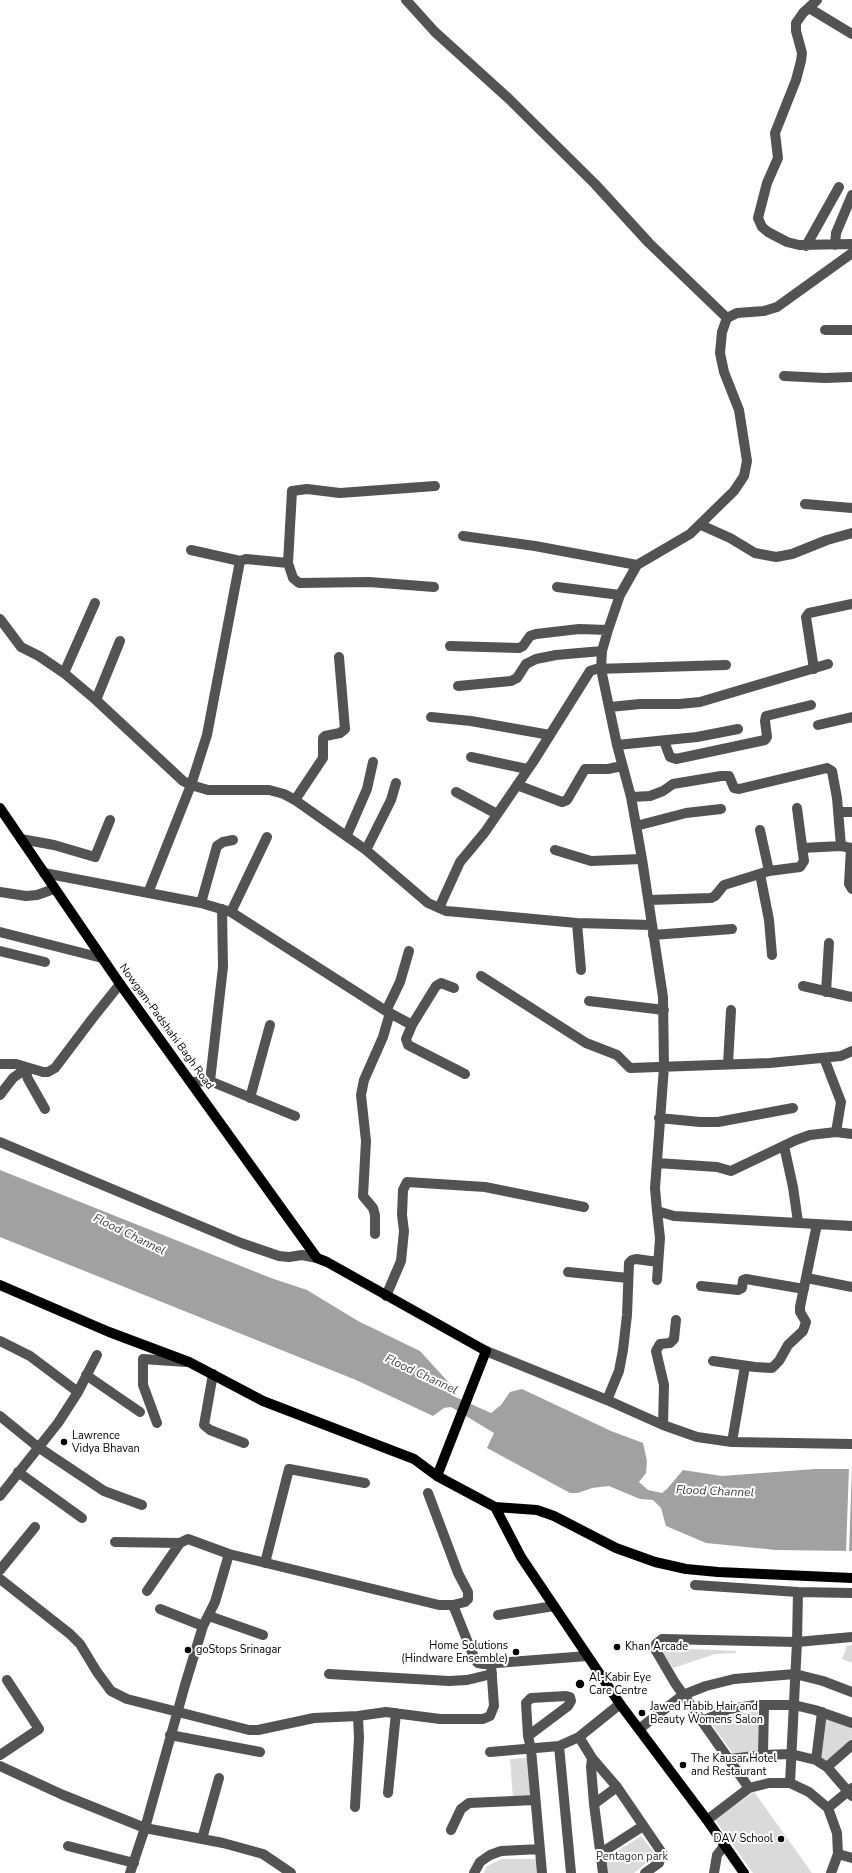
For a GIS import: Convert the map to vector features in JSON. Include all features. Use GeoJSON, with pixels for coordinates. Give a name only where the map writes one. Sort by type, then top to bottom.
{"type":"FeatureCollection","features":[{"type":"Feature","properties":{"kind":"main road","name":"Nowgam-Padshahi Bagh Road"},"geometry":{"type":"LineString","coordinates":[[0,808],[120,984],[317,1258]]}},
{"type":"Feature","properties":{"kind":"main road"},"geometry":{"type":"LineString","coordinates":[[317,1258],[327,1262],[386,1296],[484,1356],[437,1476]]}},
{"type":"Feature","properties":{"kind":"main road"},"geometry":{"type":"LineString","coordinates":[[0,1285],[109,1332],[190,1363],[264,1401],[414,1460],[437,1476],[495,1508],[537,1510],[554,1516],[616,1548],[655,1562],[686,1569],[718,1572],[852,1578]]}},
{"type":"Feature","properties":{"kind":"main road"},"geometry":{"type":"LineString","coordinates":[[495,1508],[521,1557],[587,1656],[620,1704],[707,1820],[744,1873]]}},
{"type":"Feature","properties":{"kind":"street"},"geometry":{"type":"LineString","coordinates":[[406,0],[435,32],[503,93],[595,184],[648,243],[727,318]]}},
{"type":"Feature","properties":{"kind":"street"},"geometry":{"type":"LineString","coordinates":[[817,0],[803,13],[796,23],[796,31],[802,53],[796,80],[776,133],[778,158],[767,183],[758,218],[762,227],[768,232],[787,242],[806,246],[852,244]]}},
{"type":"Feature","properties":{"kind":"street"},"geometry":{"type":"LineString","coordinates":[[809,8],[852,34]]}},
{"type":"Feature","properties":{"kind":"street"},"geometry":{"type":"LineString","coordinates":[[806,246],[839,188]]}},
{"type":"Feature","properties":{"kind":"street"},"geometry":{"type":"LineString","coordinates":[[835,245],[836,233],[852,195]]}},
{"type":"Feature","properties":{"kind":"street"},"geometry":{"type":"LineString","coordinates":[[658,1280],[660,1238],[655,1198],[659,1118],[664,1067],[664,1010],[649,900],[631,797],[617,745],[601,669],[602,651],[620,595],[637,565],[690,534],[701,525],[734,492],[740,484],[746,469],[746,454],[739,410],[724,372],[720,353],[722,332],[727,318],[737,313],[764,311],[777,307],[852,253]]}},
{"type":"Feature","properties":{"kind":"street"},"geometry":{"type":"LineString","coordinates":[[825,330],[852,330]]}},
{"type":"Feature","properties":{"kind":"street"},"geometry":{"type":"LineString","coordinates":[[784,376],[825,378],[852,376]]}},
{"type":"Feature","properties":{"kind":"street"},"geometry":{"type":"LineString","coordinates":[[434,588],[369,582],[299,583],[293,578],[288,563],[292,491],[307,489],[340,493],[436,486]]}},
{"type":"Feature","properties":{"kind":"street"},"geometry":{"type":"LineString","coordinates":[[805,504],[852,508]]}},
{"type":"Feature","properties":{"kind":"street"},"geometry":{"type":"LineString","coordinates":[[701,525],[730,538],[755,553],[776,557],[792,554],[827,540],[852,533]]}},
{"type":"Feature","properties":{"kind":"street"},"geometry":{"type":"LineString","coordinates":[[463,536],[535,546],[637,565]]}},
{"type":"Feature","properties":{"kind":"street"},"geometry":{"type":"LineString","coordinates":[[191,550],[240,561],[246,559],[288,563]]}},
{"type":"Feature","properties":{"kind":"street"},"geometry":{"type":"LineString","coordinates":[[148,893],[191,785],[211,719],[240,561]]}},
{"type":"Feature","properties":{"kind":"street"},"geometry":{"type":"LineString","coordinates":[[557,587],[620,595]]}},
{"type":"Feature","properties":{"kind":"street"},"geometry":{"type":"LineString","coordinates":[[64,673],[95,603]]}},
{"type":"Feature","properties":{"kind":"street"},"geometry":{"type":"LineString","coordinates":[[814,669],[806,616],[809,613],[852,604]]}},
{"type":"Feature","properties":{"kind":"street"},"geometry":{"type":"LineString","coordinates":[[0,619],[21,647],[39,656],[64,673],[96,700],[163,763],[191,785],[208,790],[276,791],[295,800],[347,835],[428,904],[458,912],[653,930],[732,929]]}},
{"type":"Feature","properties":{"kind":"street"},"geometry":{"type":"LineString","coordinates":[[450,646],[519,648],[523,646],[530,636],[536,634],[578,629],[608,630]]}},
{"type":"Feature","properties":{"kind":"street"},"geometry":{"type":"LineString","coordinates":[[96,700],[120,641]]}},
{"type":"Feature","properties":{"kind":"street"},"geometry":{"type":"LineString","coordinates":[[458,686],[512,681],[526,664],[536,659],[556,654],[602,651]]}},
{"type":"Feature","properties":{"kind":"street"},"geometry":{"type":"LineString","coordinates":[[295,800],[323,758],[322,738],[340,733],[344,729],[339,657]]}},
{"type":"Feature","properties":{"kind":"street"},"geometry":{"type":"LineString","coordinates":[[610,707],[640,704],[678,704],[700,702],[828,664]]}},
{"type":"Feature","properties":{"kind":"street"},"geometry":{"type":"LineString","coordinates":[[439,908],[460,862],[517,785],[590,672],[601,669],[726,665]]}},
{"type":"Feature","properties":{"kind":"street"},"geometry":{"type":"LineString","coordinates":[[664,740],[670,758],[676,759],[765,740],[767,737],[765,721],[766,716],[812,705]]}},
{"type":"Feature","properties":{"kind":"street"},"geometry":{"type":"LineString","coordinates":[[431,717],[471,721],[550,734]]}},
{"type":"Feature","properties":{"kind":"street"},"geometry":{"type":"LineString","coordinates":[[818,725],[852,717]]}},
{"type":"Feature","properties":{"kind":"street"},"geometry":{"type":"LineString","coordinates":[[617,745],[664,740],[738,729]]}},
{"type":"Feature","properties":{"kind":"street"},"geometry":{"type":"LineString","coordinates":[[471,757],[527,769]]}},
{"type":"Feature","properties":{"kind":"street"},"geometry":{"type":"LineString","coordinates":[[347,835],[367,789],[373,762]]}},
{"type":"Feature","properties":{"kind":"street"},"geometry":{"type":"LineString","coordinates":[[517,785],[562,802],[567,800],[585,769],[608,769],[622,766]]}},
{"type":"Feature","properties":{"kind":"street"},"geometry":{"type":"LineString","coordinates":[[631,797],[650,796],[663,791],[673,784],[721,776],[729,776],[734,788],[739,788],[827,768],[831,769],[839,812],[848,848],[849,884],[852,889]]}},
{"type":"Feature","properties":{"kind":"street"},"geometry":{"type":"LineString","coordinates":[[366,850],[391,800],[396,783]]}},
{"type":"Feature","properties":{"kind":"street"},"geometry":{"type":"LineString","coordinates":[[456,792],[497,814]]}},
{"type":"Feature","properties":{"kind":"street"},"geometry":{"type":"LineString","coordinates":[[649,900],[711,898],[715,896],[724,885],[764,873],[800,867],[804,861],[797,808]]}},
{"type":"Feature","properties":{"kind":"street"},"geometry":{"type":"LineString","coordinates":[[636,826],[686,813],[721,809]]}},
{"type":"Feature","properties":{"kind":"street"},"geometry":{"type":"LineString","coordinates":[[839,812],[852,812]]}},
{"type":"Feature","properties":{"kind":"street"},"geometry":{"type":"LineString","coordinates":[[21,839],[95,857],[110,820]]}},
{"type":"Feature","properties":{"kind":"street"},"geometry":{"type":"LineString","coordinates":[[760,830],[772,955]]}},
{"type":"Feature","properties":{"kind":"street"},"geometry":{"type":"LineString","coordinates":[[210,1081],[223,967],[226,910],[267,837]]}},
{"type":"Feature","properties":{"kind":"street"},"geometry":{"type":"LineString","coordinates":[[202,903],[217,846],[223,842],[233,840]]}},
{"type":"Feature","properties":{"kind":"street"},"geometry":{"type":"LineString","coordinates":[[802,848],[848,848]]}},
{"type":"Feature","properties":{"kind":"street"},"geometry":{"type":"LineString","coordinates":[[555,850],[591,861],[642,859]]}},
{"type":"Feature","properties":{"kind":"street"},"geometry":{"type":"LineString","coordinates":[[44,873],[202,903],[226,910],[388,1012],[412,1024]]}},
{"type":"Feature","properties":{"kind":"street"},"geometry":{"type":"LineString","coordinates":[[0,892],[20,895],[37,895],[54,889]]}},
{"type":"Feature","properties":{"kind":"street"},"geometry":{"type":"LineString","coordinates":[[577,923],[581,970]]}},
{"type":"Feature","properties":{"kind":"street"},"geometry":{"type":"LineString","coordinates":[[0,932],[102,958]]}},
{"type":"Feature","properties":{"kind":"street"},"geometry":{"type":"LineString","coordinates":[[826,992],[829,943]]}},
{"type":"Feature","properties":{"kind":"street"},"geometry":{"type":"LineString","coordinates":[[0,951],[45,962]]}},
{"type":"Feature","properties":{"kind":"street"},"geometry":{"type":"LineString","coordinates":[[375,1234],[375,1215],[371,1204],[365,1200],[362,1194],[366,1141],[361,1095],[364,1080],[383,1036],[388,1012],[400,982],[409,951]]}},
{"type":"Feature","properties":{"kind":"street"},"geometry":{"type":"LineString","coordinates":[[481,976],[581,1041],[617,1055],[628,1067],[664,1067],[824,1058],[841,1056],[852,1050]]}},
{"type":"Feature","properties":{"kind":"street"},"geometry":{"type":"LineString","coordinates":[[454,988],[441,983],[436,986],[412,1024],[406,1039],[408,1045],[465,1074]]}},
{"type":"Feature","properties":{"kind":"street"},"geometry":{"type":"LineString","coordinates":[[0,1064],[16,1064],[24,1069],[43,1072],[55,1068],[120,984]]}},
{"type":"Feature","properties":{"kind":"street"},"geometry":{"type":"LineString","coordinates":[[803,986],[852,997]]}},
{"type":"Feature","properties":{"kind":"street"},"geometry":{"type":"LineString","coordinates":[[590,1001],[664,1010]]}},
{"type":"Feature","properties":{"kind":"street"},"geometry":{"type":"LineString","coordinates":[[728,1064],[731,1010]]}},
{"type":"Feature","properties":{"kind":"street"},"geometry":{"type":"LineString","coordinates":[[250,1098],[270,1025]]}},
{"type":"Feature","properties":{"kind":"street"},"geometry":{"type":"LineString","coordinates":[[824,1058],[841,1102],[836,1132]]}},
{"type":"Feature","properties":{"kind":"street"},"geometry":{"type":"LineString","coordinates":[[0,1095],[13,1078],[24,1069]]}},
{"type":"Feature","properties":{"kind":"street"},"geometry":{"type":"LineString","coordinates":[[24,1069],[45,1109]]}},
{"type":"Feature","properties":{"kind":"street"},"geometry":{"type":"LineString","coordinates":[[191,1082],[210,1081],[295,1116]]}},
{"type":"Feature","properties":{"kind":"street"},"geometry":{"type":"LineString","coordinates":[[659,1118],[700,1122],[718,1122],[793,1108]]}},
{"type":"Feature","properties":{"kind":"street"},"geometry":{"type":"LineString","coordinates":[[656,1163],[717,1168],[730,1171],[810,1135],[836,1132],[852,1134]]}},
{"type":"Feature","properties":{"kind":"street"},"geometry":{"type":"LineString","coordinates":[[0,1142],[241,1243],[279,1256],[289,1257],[302,1255],[317,1258]]}},
{"type":"Feature","properties":{"kind":"street"},"geometry":{"type":"LineString","coordinates":[[784,1146],[793,1187],[798,1222]]}},
{"type":"Feature","properties":{"kind":"street"},"geometry":{"type":"LineString","coordinates":[[386,1296],[401,1261],[404,1232],[402,1216],[403,1190],[404,1184],[407,1182],[485,1187],[584,1207]]}},
{"type":"Feature","properties":{"kind":"street"},"geometry":{"type":"LineString","coordinates":[[657,1211],[674,1216],[852,1226]]}},
{"type":"Feature","properties":{"kind":"street"},"geometry":{"type":"LineString","coordinates":[[713,1361],[772,1368],[779,1361],[788,1345],[803,1331],[806,1322],[800,1312],[800,1308],[817,1224]]}},
{"type":"Feature","properties":{"kind":"street"},"geometry":{"type":"LineString","coordinates":[[607,1400],[619,1371],[623,1350],[627,1315],[628,1266],[632,1260],[658,1262]]}},
{"type":"Feature","properties":{"kind":"street"},"geometry":{"type":"LineString","coordinates":[[568,1272],[628,1278]]}},
{"type":"Feature","properties":{"kind":"street"},"geometry":{"type":"LineString","coordinates":[[807,1278],[852,1288]]}},
{"type":"Feature","properties":{"kind":"street"},"geometry":{"type":"LineString","coordinates":[[701,1286],[738,1290],[742,1288],[743,1280],[746,1279],[804,1289]]}},
{"type":"Feature","properties":{"kind":"street"},"geometry":{"type":"LineString","coordinates":[[663,1425],[664,1385],[656,1351],[660,1344],[670,1343],[674,1339],[676,1320]]}},
{"type":"Feature","properties":{"kind":"street"},"geometry":{"type":"LineString","coordinates":[[0,1341],[30,1356],[78,1392]]}},
{"type":"Feature","properties":{"kind":"street"},"geometry":{"type":"LineString","coordinates":[[0,1496],[58,1423],[78,1392],[96,1355]]}},
{"type":"Feature","properties":{"kind":"street"},"geometry":{"type":"LineString","coordinates":[[484,1356],[607,1400],[663,1425],[697,1437],[732,1442],[852,1444]]}},
{"type":"Feature","properties":{"kind":"street"},"geometry":{"type":"LineString","coordinates":[[157,1423],[143,1385],[143,1359],[190,1363]]}},
{"type":"Feature","properties":{"kind":"street"},"geometry":{"type":"LineString","coordinates":[[732,1442],[745,1366]]}},
{"type":"Feature","properties":{"kind":"street"},"geometry":{"type":"LineString","coordinates":[[213,1374],[204,1425],[210,1430],[244,1443]]}},
{"type":"Feature","properties":{"kind":"street"},"geometry":{"type":"LineString","coordinates":[[86,1375],[140,1412]]}},
{"type":"Feature","properties":{"kind":"street"},"geometry":{"type":"LineString","coordinates":[[0,1416],[38,1448],[104,1491],[142,1505]]}},
{"type":"Feature","properties":{"kind":"street"},"geometry":{"type":"LineString","coordinates":[[266,1563],[289,1469],[365,1483]]}},
{"type":"Feature","properties":{"kind":"street"},"geometry":{"type":"LineString","coordinates":[[18,1472],[82,1518]]}},
{"type":"Feature","properties":{"kind":"street"},"geometry":{"type":"LineString","coordinates":[[115,1542],[180,1543],[191,1540],[229,1554],[439,1605],[453,1605],[466,1600],[468,1592],[458,1573],[428,1492]]}},
{"type":"Feature","properties":{"kind":"street"},"geometry":{"type":"LineString","coordinates":[[0,1570],[35,1527]]}},
{"type":"Feature","properties":{"kind":"street"},"geometry":{"type":"LineString","coordinates":[[147,1591],[180,1543]]}},
{"type":"Feature","properties":{"kind":"street"},"geometry":{"type":"LineString","coordinates":[[68,1846],[132,1868],[145,1828],[176,1712],[203,1626],[215,1602],[229,1554]]}},
{"type":"Feature","properties":{"kind":"street"},"geometry":{"type":"LineString","coordinates":[[0,1579],[70,1634],[80,1644],[97,1672],[111,1691],[127,1699],[254,1730],[307,1719],[358,1716],[379,1712],[440,1719],[487,1718],[490,1716],[494,1706],[491,1664]]}},
{"type":"Feature","properties":{"kind":"street"},"geometry":{"type":"LineString","coordinates":[[695,1585],[798,1592],[852,1593]]}},
{"type":"Feature","properties":{"kind":"street"},"geometry":{"type":"LineString","coordinates":[[790,1783],[796,1674],[798,1592]]}},
{"type":"Feature","properties":{"kind":"street"},"geometry":{"type":"LineString","coordinates":[[453,1605],[475,1660],[481,1664],[587,1656]]}},
{"type":"Feature","properties":{"kind":"street"},"geometry":{"type":"LineString","coordinates":[[498,1615],[554,1606]]}},
{"type":"Feature","properties":{"kind":"street"},"geometry":{"type":"LineString","coordinates":[[160,1609],[203,1626]]}},
{"type":"Feature","properties":{"kind":"street"},"geometry":{"type":"LineString","coordinates":[[209,1616],[263,1635]]}},
{"type":"Feature","properties":{"kind":"street"},"geometry":{"type":"LineString","coordinates":[[749,1788],[683,1695],[655,1649],[656,1644],[662,1639],[797,1642],[852,1637]]}},
{"type":"Feature","properties":{"kind":"street"},"geometry":{"type":"LineString","coordinates":[[329,1674],[448,1681],[467,1680],[492,1674]]}},
{"type":"Feature","properties":{"kind":"street"},"geometry":{"type":"LineString","coordinates":[[639,1729],[683,1695],[706,1686],[734,1679],[796,1674],[823,1681],[852,1692]]}},
{"type":"Feature","properties":{"kind":"street"},"geometry":{"type":"LineString","coordinates":[[0,1755],[39,1728],[7,1680]]}},
{"type":"Feature","properties":{"kind":"street"},"geometry":{"type":"LineString","coordinates":[[528,1736],[568,1706],[571,1701],[570,1697],[531,1698],[528,1700],[526,1707],[528,1736],[531,1750],[542,1873]]}},
{"type":"Feature","properties":{"kind":"street"},"geometry":{"type":"LineString","coordinates":[[490,1752],[531,1750],[559,1746],[579,1737],[620,1704]]}},
{"type":"Feature","properties":{"kind":"street"},"geometry":{"type":"LineString","coordinates":[[702,1721],[729,1709],[764,1705],[794,1705],[822,1712],[852,1724]]}},
{"type":"Feature","properties":{"kind":"street"},"geometry":{"type":"LineString","coordinates":[[763,1755],[764,1705]]}},
{"type":"Feature","properties":{"kind":"street"},"geometry":{"type":"LineString","coordinates":[[816,1760],[822,1712]]}},
{"type":"Feature","properties":{"kind":"street"},"geometry":{"type":"LineString","coordinates":[[388,1793],[396,1713]]}},
{"type":"Feature","properties":{"kind":"street"},"geometry":{"type":"LineString","coordinates":[[355,1807],[359,1738],[358,1716]]}},
{"type":"Feature","properties":{"kind":"street"},"geometry":{"type":"LineString","coordinates":[[170,1735],[260,1752]]}},
{"type":"Feature","properties":{"kind":"street"},"geometry":{"type":"LineString","coordinates":[[579,1737],[592,1758],[617,1787],[662,1852],[659,1862],[645,1873]]}},
{"type":"Feature","properties":{"kind":"street"},"geometry":{"type":"LineString","coordinates":[[827,1766],[852,1745]]}},
{"type":"Feature","properties":{"kind":"street"},"geometry":{"type":"LineString","coordinates":[[559,1746],[571,1873]]}},
{"type":"Feature","properties":{"kind":"street"},"geometry":{"type":"LineString","coordinates":[[730,1760],[763,1755],[791,1754],[816,1760],[827,1766],[851,1792],[828,1808]]}},
{"type":"Feature","properties":{"kind":"street"},"geometry":{"type":"LineString","coordinates":[[592,1758],[591,1767],[594,1804],[603,1873]]}},
{"type":"Feature","properties":{"kind":"street"},"geometry":{"type":"LineString","coordinates":[[0,1766],[62,1795],[145,1828],[246,1848],[263,1854],[291,1873]]}},
{"type":"Feature","properties":{"kind":"street"},"geometry":{"type":"LineString","coordinates":[[202,1839],[219,1778]]}},
{"type":"Feature","properties":{"kind":"street"},"geometry":{"type":"LineString","coordinates":[[707,1820],[749,1788],[769,1783],[790,1783],[809,1792],[828,1808],[837,1833],[838,1854],[831,1873]]}},
{"type":"Feature","properties":{"kind":"street"},"geometry":{"type":"LineString","coordinates":[[594,1804],[617,1787]]}},
{"type":"Feature","properties":{"kind":"street"},"geometry":{"type":"LineString","coordinates":[[451,1830],[461,1809],[469,1803],[535,1800]]}},
{"type":"Feature","properties":{"kind":"street"},"geometry":{"type":"LineString","coordinates":[[601,1853],[643,1826]]}},
{"type":"Feature","properties":{"kind":"street"},"geometry":{"type":"LineString","coordinates":[[714,1873],[717,1855],[725,1845]]}},
{"type":"Feature","properties":{"kind":"street"},"geometry":{"type":"LineString","coordinates":[[474,1873],[480,1862],[490,1855],[501,1851],[540,1849]]}},
{"type":"Feature","properties":{"kind":"street"},"geometry":{"type":"LineString","coordinates":[[838,1854],[852,1858]]}},
{"type":"Feature","properties":{"kind":"green space"},"geometry":{"type":"Polygon","coordinates":[[[852,1645],[852,1663],[842,1659],[847,1646],[852,1645]]]}},
{"type":"Feature","properties":{"kind":"green space"},"geometry":{"type":"Polygon","coordinates":[[[662,1648],[736,1651],[736,1653],[715,1654],[673,1668],[661,1651],[662,1648]]]}},
{"type":"Feature","properties":{"kind":"green space"},"geometry":{"type":"Polygon","coordinates":[[[758,1711],[759,1750],[734,1755],[710,1722],[730,1715],[758,1711]]]}},
{"type":"Feature","properties":{"kind":"green space"},"geometry":{"type":"Polygon","coordinates":[[[825,1717],[845,1724],[852,1729],[852,1741],[827,1761],[820,1757],[825,1717]]]}},
{"type":"Feature","properties":{"kind":"green space"},"geometry":{"type":"Polygon","coordinates":[[[529,1758],[534,1799],[513,1799],[510,1759],[529,1758]]]}},
{"type":"Feature","properties":{"kind":"green space"},"geometry":{"type":"Polygon","coordinates":[[[754,1792],[812,1873],[753,1873],[715,1820],[754,1792]]]}},
{"type":"Feature","properties":{"kind":"green space","name":"Pentagon park"},"geometry":{"type":"Polygon","coordinates":[[[641,1836],[656,1855],[634,1873],[608,1873],[605,1857],[613,1854],[641,1836]]]}},
{"type":"Feature","properties":{"kind":"green space"},"geometry":{"type":"Polygon","coordinates":[[[502,1859],[538,1859],[539,1873],[484,1873],[487,1866],[502,1859]]]}},
{"type":"Feature","properties":{"kind":"water","name":"Flood Channel"},"geometry":{"type":"Polygon","coordinates":[[[0,1170],[271,1278],[307,1290],[358,1321],[420,1351],[450,1384],[451,1395],[491,1413],[501,1405],[510,1392],[522,1389],[611,1431],[643,1443],[647,1461],[646,1473],[639,1482],[648,1490],[662,1493],[683,1470],[722,1476],[815,1469],[852,1469],[852,1551],[776,1550],[706,1543],[666,1526],[661,1508],[653,1500],[640,1499],[609,1486],[592,1488],[578,1493],[570,1493],[487,1448],[494,1433],[451,1407],[444,1408],[433,1416],[356,1380],[0,1237],[0,1170]]]}},
{"type":"Feature","properties":{"kind":"pier"},"geometry":{"type":"Polygon","coordinates":[[[849,1467],[852,1467],[849,1553],[846,1553],[849,1467]]]}},
{"type":"Feature","properties":{"kind":"place","name":"Lawrence Vidya Bhavan"},"geometry":{"type":"Point","coordinates":[64,1442]}},
{"type":"Feature","properties":{"kind":"place","name":"Khan Arcade"},"geometry":{"type":"Point","coordinates":[617,1647]}},
{"type":"Feature","properties":{"kind":"place","name":"goStops Srinagar"},"geometry":{"type":"Point","coordinates":[188,1650]}},
{"type":"Feature","properties":{"kind":"place","name":"Home Solutions (Hindware Ensemble)"},"geometry":{"type":"Point","coordinates":[516,1652]}},
{"type":"Feature","properties":{"kind":"place","name":"Al-Kabir Eye Care Centre"},"geometry":{"type":"Point","coordinates":[580,1684]}},
{"type":"Feature","properties":{"kind":"place","name":"Jawed Habib Hair and Beauty Womens Salon"},"geometry":{"type":"Point","coordinates":[642,1713]}},
{"type":"Feature","properties":{"kind":"place","name":"The Kausar Hotel and Restaurant"},"geometry":{"type":"Point","coordinates":[683,1765]}},
{"type":"Feature","properties":{"kind":"place","name":"DAV School"},"geometry":{"type":"Point","coordinates":[781,1839]}}]}
